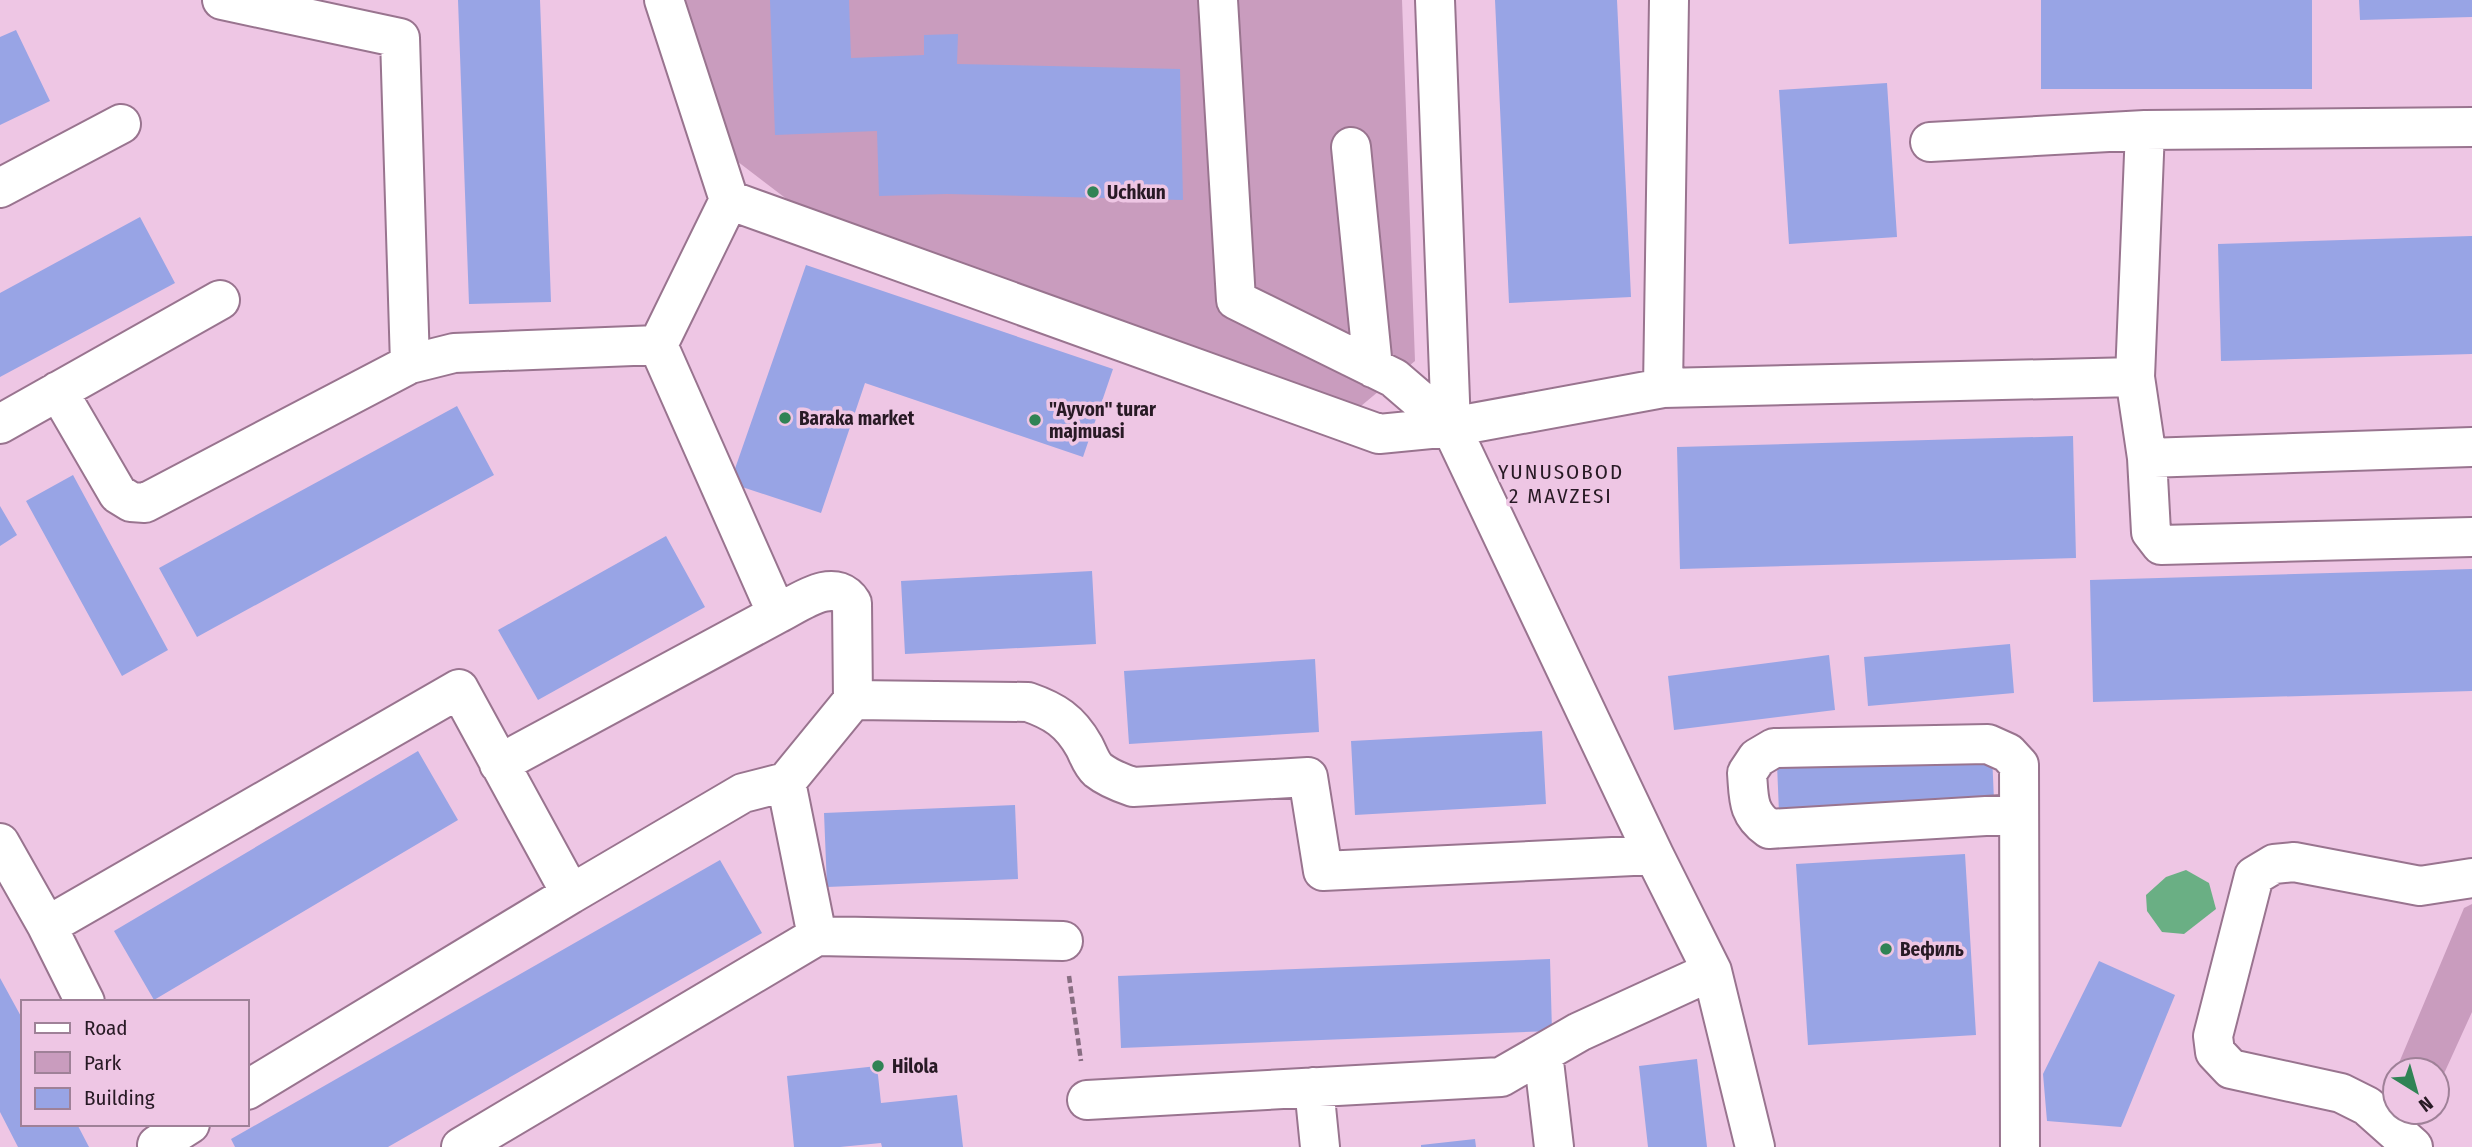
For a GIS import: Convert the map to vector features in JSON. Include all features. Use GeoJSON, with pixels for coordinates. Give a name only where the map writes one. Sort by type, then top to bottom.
{"type":"FeatureCollection","features":[{"type":"Feature","properties":{"kind":"street"},"geometry":{"type":"LineString","coordinates":[[222,0],[400,38],[410,363]]}},
{"type":"Feature","properties":{"kind":"street"},"geometry":{"type":"LineString","coordinates":[[658,345],[729,201],[664,0]]}},
{"type":"Feature","properties":{"kind":"street"},"geometry":{"type":"LineString","coordinates":[[1218,0],[1236,300],[1394,378],[1451,427]]}},
{"type":"Feature","properties":{"kind":"street"},"geometry":{"type":"LineString","coordinates":[[1435,0],[1451,427],[1654,855],[1712,971],[1755,1147]]}},
{"type":"Feature","properties":{"kind":"street"},"geometry":{"type":"LineString","coordinates":[[1663,388],[1669,0]]}},
{"type":"Feature","properties":{"kind":"street"},"geometry":{"type":"LineString","coordinates":[[0,188],[121,124]]}},
{"type":"Feature","properties":{"kind":"street"},"geometry":{"type":"LineString","coordinates":[[1930,142],[2146,130],[2472,127]]}},
{"type":"Feature","properties":{"kind":"street"},"geometry":{"type":"LineString","coordinates":[[2146,130],[2135,377],[2147,458],[2151,532],[2161,545],[2472,537]]}},
{"type":"Feature","properties":{"kind":"street"},"geometry":{"type":"LineString","coordinates":[[1351,147],[1373,368]]}},
{"type":"Feature","properties":{"kind":"street"},"geometry":{"type":"LineString","coordinates":[[729,201],[1379,434],[1451,427],[1663,388],[2135,377]]}},
{"type":"Feature","properties":{"kind":"street"},"geometry":{"type":"LineString","coordinates":[[0,424],[220,300]]}},
{"type":"Feature","properties":{"kind":"street"},"geometry":{"type":"LineString","coordinates":[[58,391],[118,494],[131,502],[145,503],[410,363],[453,354],[658,345]]}},
{"type":"Feature","properties":{"kind":"street"},"geometry":{"type":"LineString","coordinates":[[658,345],[777,614]]}},
{"type":"Feature","properties":{"kind":"street"},"geometry":{"type":"LineString","coordinates":[[2147,458],[2472,447]]}},
{"type":"Feature","properties":{"kind":"street"},"geometry":{"type":"LineString","coordinates":[[248,1089],[743,793],[786,782],[853,700],[852,603],[847,594],[839,590],[827,590],[777,614],[499,764]]}},
{"type":"Feature","properties":{"kind":"street"},"geometry":{"type":"LineString","coordinates":[[47,926],[458,689],[571,894]]}},
{"type":"Feature","properties":{"kind":"street"},"geometry":{"type":"LineString","coordinates":[[853,700],[1028,702],[1049,709],[1077,733],[1096,768],[1114,780],[1133,787],[1308,777],[1324,872],[1654,855]]}},
{"type":"Feature","properties":{"kind":"street"},"geometry":{"type":"LineString","coordinates":[[2019,814],[1769,830],[1758,822],[1751,810],[1747,773],[1757,758],[1774,748],[1988,744],[2008,753],[2019,765],[2020,1147]]}},
{"type":"Feature","properties":{"kind":"street"},"geometry":{"type":"LineString","coordinates":[[786,782],[817,936]]}},
{"type":"Feature","properties":{"kind":"street"},"geometry":{"type":"LineString","coordinates":[[0,843],[47,926],[84,1000]]}},
{"type":"Feature","properties":{"kind":"street"},"geometry":{"type":"LineString","coordinates":[[2413,1147],[2367,1106],[2341,1093],[2231,1069],[2215,1052],[2213,1036],[2254,876],[2274,864],[2294,862],[2420,886],[2472,878]]}},
{"type":"Feature","properties":{"kind":"street"},"geometry":{"type":"LineString","coordinates":[[461,1147],[817,936],[1063,941]]}},
{"type":"Feature","properties":{"kind":"street"},"geometry":{"type":"LineString","coordinates":[[1087,1100],[1501,1077],[1579,1032],[1712,971]]}},
{"type":"Feature","properties":{"kind":"street"},"geometry":{"type":"LineString","coordinates":[[1543,1053],[1554,1147]]}},
{"type":"Feature","properties":{"kind":"street"},"geometry":{"type":"LineString","coordinates":[[1314,1087],[1320,1147]]}},
{"type":"Feature","properties":{"kind":"street"},"geometry":{"type":"LineString","coordinates":[[154,1139],[185,1126]]}},
{"type":"Feature","properties":{"kind":"path"},"geometry":{"type":"LineString","coordinates":[[1063,941],[1087,1100]]}},
{"type":"Feature","properties":{"kind":"green space","name":"Uchkun"},"geometry":{"type":"Polygon","coordinates":[[[675,0],[1402,0],[1415,361],[1355,411],[826,229],[729,155],[675,0]]]}},
{"type":"Feature","properties":{"kind":"green space"},"geometry":{"type":"Polygon","coordinates":[[[2472,904],[2472,1012],[2451,1058],[2451,1056],[2402,1056],[2464,908],[2472,904]]]}},
{"type":"Feature","properties":{"kind":"shaded area"},"geometry":{"type":"Polygon","coordinates":[[[2186,870],[2209,883],[2216,909],[2184,934],[2162,932],[2147,911],[2146,895],[2166,877],[2186,870]]]}},
{"type":"Feature","properties":{"kind":"building"},"geometry":{"type":"Polygon","coordinates":[[[458,0],[540,0],[551,302],[469,304],[458,0]]]}},
{"type":"Feature","properties":{"kind":"building"},"geometry":{"type":"Polygon","coordinates":[[[770,0],[849,0],[851,58],[924,55],[924,35],[958,34],[957,64],[1180,69],[1183,200],[947,194],[879,196],[877,131],[775,135],[770,0]]]}},
{"type":"Feature","properties":{"kind":"building"},"geometry":{"type":"Polygon","coordinates":[[[1495,0],[1617,0],[1631,297],[1509,303],[1495,0]]]}},
{"type":"Feature","properties":{"kind":"building"},"geometry":{"type":"Polygon","coordinates":[[[2041,0],[2312,0],[2312,89],[2041,89],[2041,0]]]}},
{"type":"Feature","properties":{"kind":"building"},"geometry":{"type":"Polygon","coordinates":[[[2359,0],[2472,0],[2472,17],[2360,20],[2359,0]]]}},
{"type":"Feature","properties":{"kind":"building"},"geometry":{"type":"Polygon","coordinates":[[[16,30],[50,101],[0,125],[0,37],[16,30]]]}},
{"type":"Feature","properties":{"kind":"building"},"geometry":{"type":"Polygon","coordinates":[[[1887,83],[1897,237],[1789,244],[1779,90],[1887,83]]]}},
{"type":"Feature","properties":{"kind":"building"},"geometry":{"type":"Polygon","coordinates":[[[140,217],[175,283],[0,377],[0,293],[140,217]]]}},
{"type":"Feature","properties":{"kind":"building"},"geometry":{"type":"Polygon","coordinates":[[[2472,236],[2472,354],[2221,361],[2218,244],[2472,236]]]}},
{"type":"Feature","properties":{"kind":"building","name":"\"Ayvon\" turar majmuasi"},"geometry":{"type":"Polygon","coordinates":[[[806,265],[1113,369],[1083,457],[865,383],[821,513],[730,483],[806,265]]]}},
{"type":"Feature","properties":{"kind":"building"},"geometry":{"type":"Polygon","coordinates":[[[457,406],[494,475],[197,637],[159,568],[457,406]]]}},
{"type":"Feature","properties":{"kind":"building"},"geometry":{"type":"Polygon","coordinates":[[[2073,436],[2076,558],[1680,569],[1677,447],[2073,436]]]}},
{"type":"Feature","properties":{"kind":"building"},"geometry":{"type":"Polygon","coordinates":[[[73,475],[168,650],[122,676],[26,501],[73,475]]]}},
{"type":"Feature","properties":{"kind":"building"},"geometry":{"type":"Polygon","coordinates":[[[0,506],[17,535],[0,546],[0,506]]]}},
{"type":"Feature","properties":{"kind":"building"},"geometry":{"type":"Polygon","coordinates":[[[666,536],[705,607],[538,700],[498,630],[666,536]]]}},
{"type":"Feature","properties":{"kind":"building"},"geometry":{"type":"Polygon","coordinates":[[[2472,569],[2472,691],[2093,702],[2090,580],[2472,569]]]}},
{"type":"Feature","properties":{"kind":"building"},"geometry":{"type":"Polygon","coordinates":[[[1092,571],[1096,644],[905,654],[901,581],[1092,571]]]}},
{"type":"Feature","properties":{"kind":"building"},"geometry":{"type":"Polygon","coordinates":[[[2010,644],[2014,693],[1868,706],[1864,657],[2010,644]]]}},
{"type":"Feature","properties":{"kind":"building"},"geometry":{"type":"Polygon","coordinates":[[[1829,655],[1835,710],[1674,730],[1668,676],[1829,655]]]}},
{"type":"Feature","properties":{"kind":"building"},"geometry":{"type":"Polygon","coordinates":[[[1315,659],[1319,732],[1129,744],[1124,671],[1315,659]]]}},
{"type":"Feature","properties":{"kind":"building"},"geometry":{"type":"Polygon","coordinates":[[[1542,731],[1546,804],[1355,815],[1351,741],[1542,731]]]}},
{"type":"Feature","properties":{"kind":"building"},"geometry":{"type":"Polygon","coordinates":[[[418,751],[458,820],[154,1000],[114,931],[418,751]]]}},
{"type":"Feature","properties":{"kind":"building"},"geometry":{"type":"Polygon","coordinates":[[[1992,753],[1994,801],[1779,813],[1777,764],[1992,753]]]}},
{"type":"Feature","properties":{"kind":"building"},"geometry":{"type":"Polygon","coordinates":[[[1015,805],[1018,879],[827,887],[824,813],[1015,805]]]}},
{"type":"Feature","properties":{"kind":"building","name":"Вефиль"},"geometry":{"type":"Polygon","coordinates":[[[1965,854],[1976,1035],[1808,1045],[1796,864],[1965,854]]]}},
{"type":"Feature","properties":{"kind":"building"},"geometry":{"type":"Polygon","coordinates":[[[720,860],[762,933],[388,1147],[235,1147],[231,1139],[720,860]]]}},
{"type":"Feature","properties":{"kind":"building"},"geometry":{"type":"Polygon","coordinates":[[[1550,959],[1552,1031],[1121,1048],[1118,976],[1550,959]]]}},
{"type":"Feature","properties":{"kind":"building"},"geometry":{"type":"Polygon","coordinates":[[[2099,961],[2175,995],[2121,1127],[2047,1121],[2043,1074],[2099,961]]]}},
{"type":"Feature","properties":{"kind":"building"},"geometry":{"type":"Polygon","coordinates":[[[0,978],[21,1016],[21,1126],[78,1126],[89,1147],[18,1147],[0,1112],[0,978]]]}},
{"type":"Feature","properties":{"kind":"building"},"geometry":{"type":"Polygon","coordinates":[[[1697,1059],[1707,1147],[1648,1147],[1639,1066],[1697,1059]]]}},
{"type":"Feature","properties":{"kind":"building"},"geometry":{"type":"Polygon","coordinates":[[[877,1066],[881,1103],[957,1095],[963,1147],[882,1147],[881,1143],[840,1147],[794,1147],[787,1076],[877,1066]]]}},
{"type":"Feature","properties":{"kind":"building"},"geometry":{"type":"Polygon","coordinates":[[[1475,1139],[1476,1147],[1421,1147],[1421,1145],[1475,1139]]]}},
{"type":"Feature","properties":{"kind":"place","name":"Uchkun"},"geometry":{"type":"Point","coordinates":[1093,192]}},
{"type":"Feature","properties":{"kind":"place","name":"Baraka market"},"geometry":{"type":"Point","coordinates":[785,418]}},
{"type":"Feature","properties":{"kind":"place","name":"\"Ayvon\" turar majmuasi"},"geometry":{"type":"Point","coordinates":[1035,420]}},
{"type":"Feature","properties":{"kind":"place","name":"Вефиль"},"geometry":{"type":"Point","coordinates":[1886,949]}},
{"type":"Feature","properties":{"kind":"place","name":"Hilola"},"geometry":{"type":"Point","coordinates":[878,1066]}},
{"type":"Feature","properties":{"kind":"district","name":"YUNUSOBOD 2 MAVZESI"},"geometry":{"type":"Point","coordinates":[1561,484]}}]}
